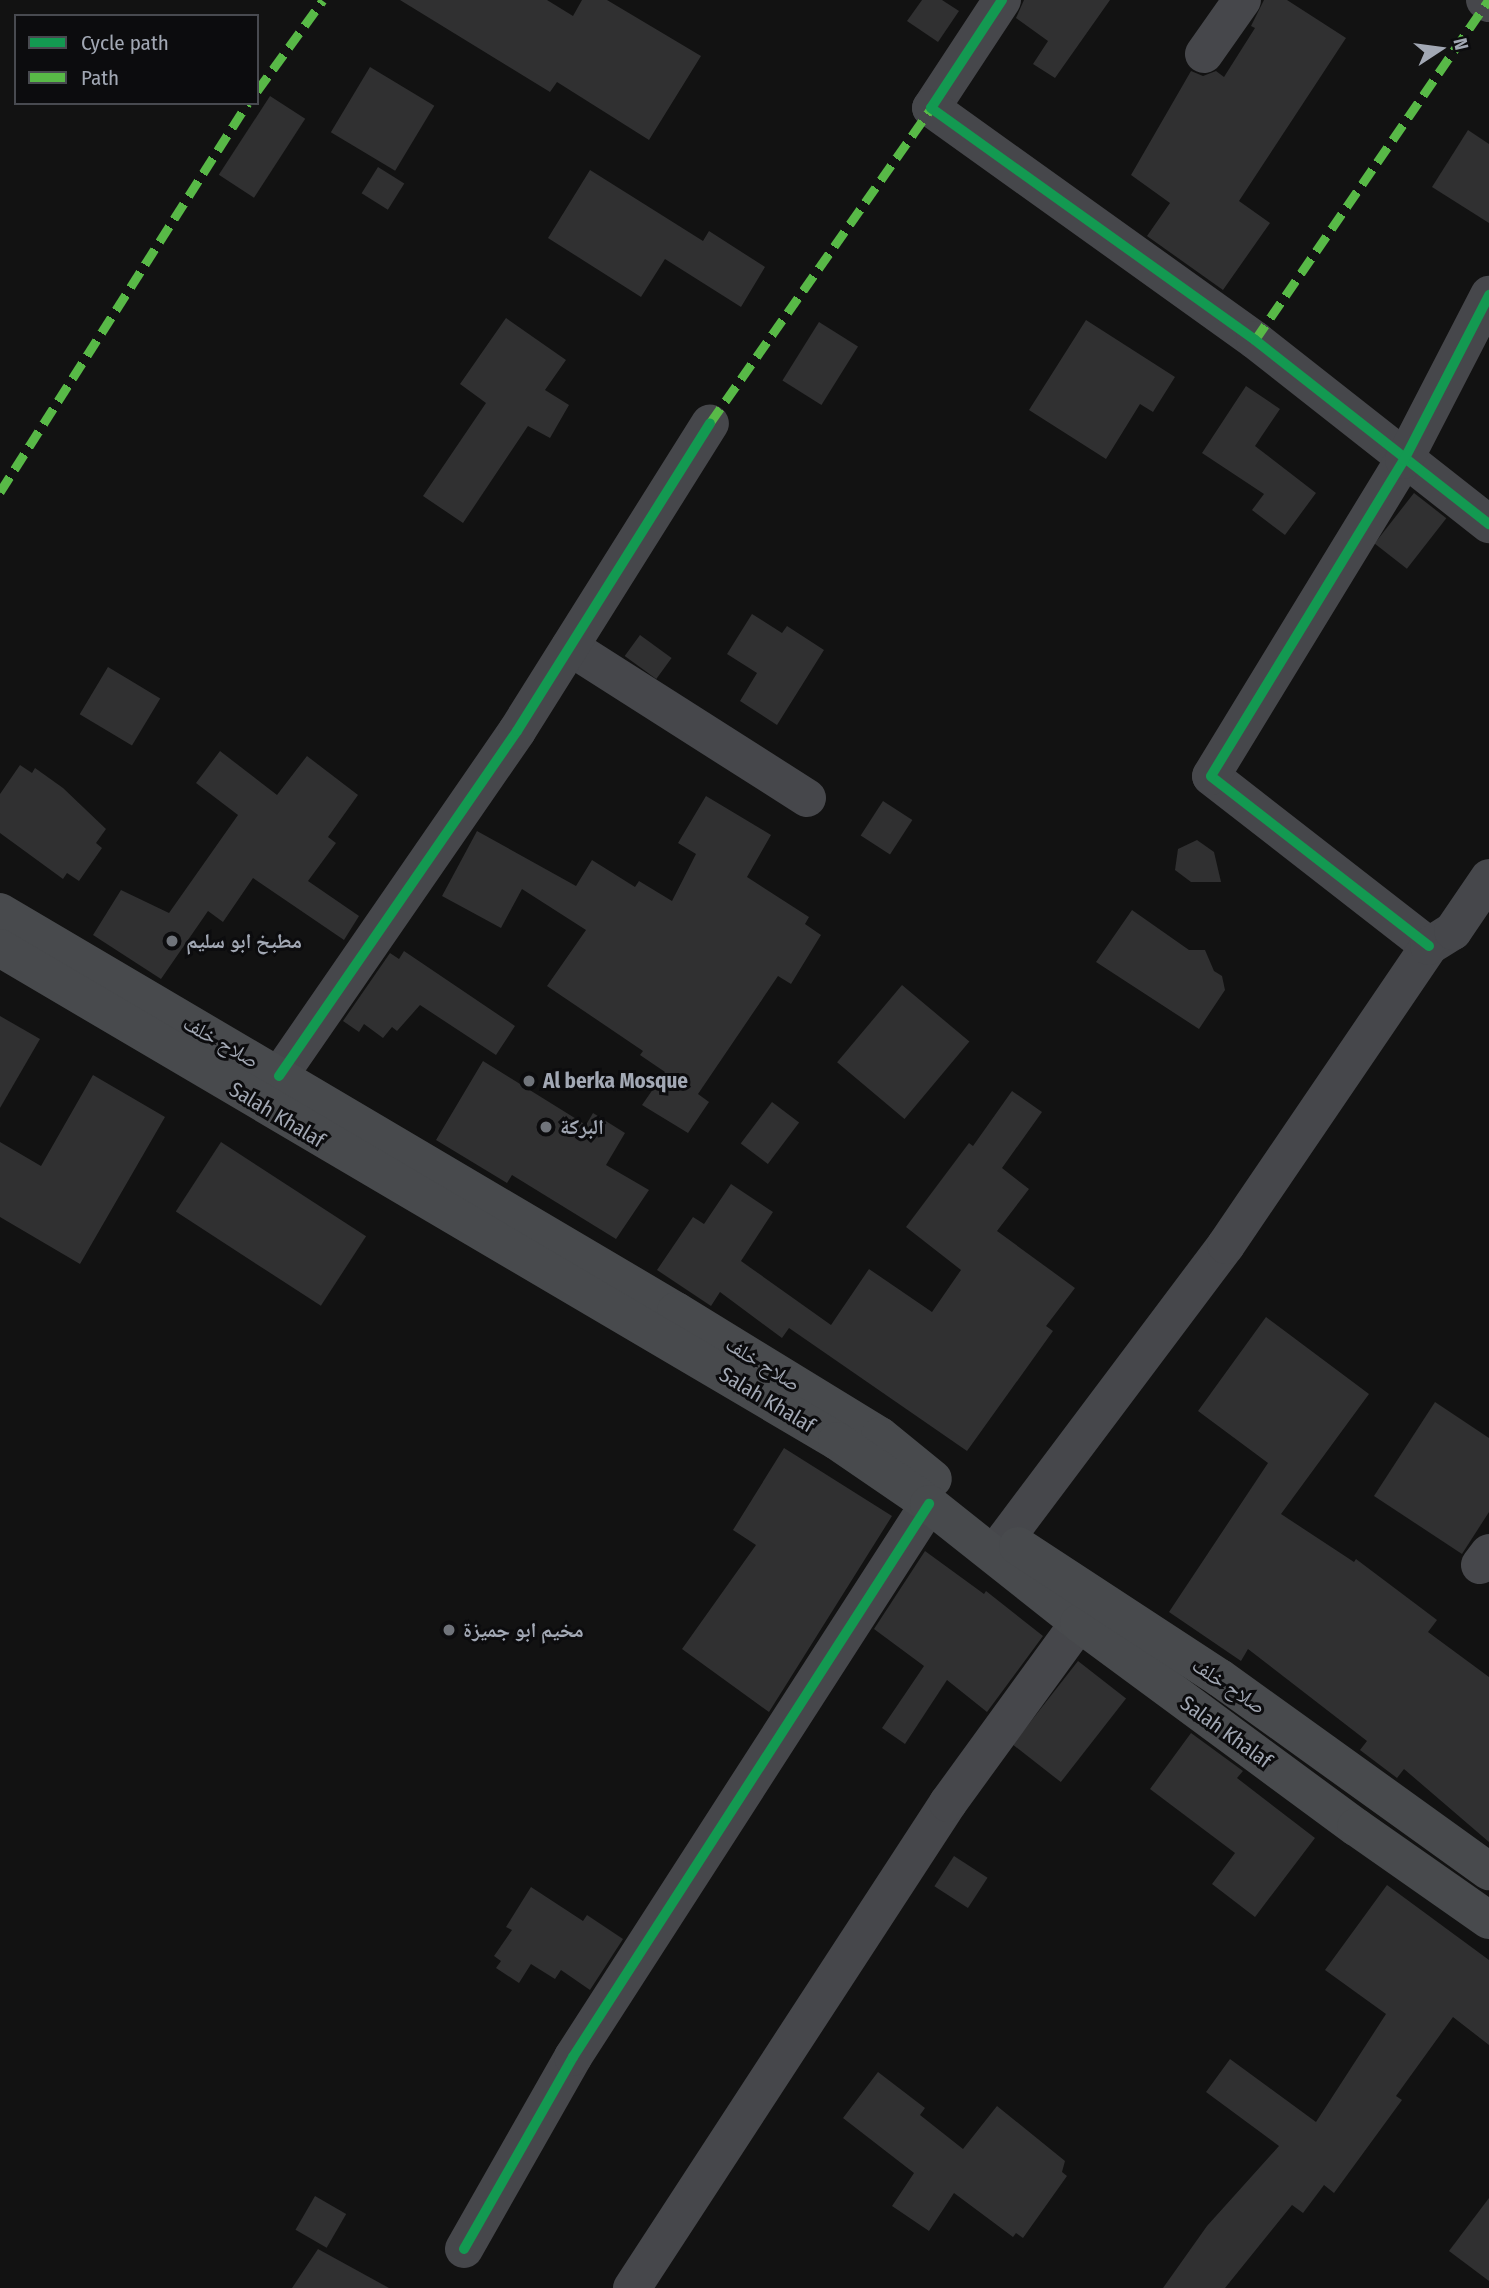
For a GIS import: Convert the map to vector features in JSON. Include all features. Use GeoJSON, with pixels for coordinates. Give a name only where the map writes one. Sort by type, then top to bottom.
{"type":"FeatureCollection","features":[{"type":"Feature","properties":{"kind":"main road","name":"صلاح خلف"},"geometry":{"type":"LineString","coordinates":[[0,912],[880,1436],[1006,1538],[1220,1678],[1489,1871]]}},
{"type":"Feature","properties":{"kind":"main road","name":"Salah Khalaf"},"geometry":{"type":"LineString","coordinates":[[0,948],[389,1181],[772,1401],[929,1504],[1079,1623],[1489,1920]]}},
{"type":"Feature","properties":{"kind":"street"},"geometry":{"type":"LineString","coordinates":[[1002,0],[932,108],[1255,340],[1404,460],[1489,524]]}},
{"type":"Feature","properties":{"kind":"street"},"geometry":{"type":"LineString","coordinates":[[1204,54],[1242,0]]}},
{"type":"Feature","properties":{"kind":"street"},"geometry":{"type":"LineString","coordinates":[[1429,946],[1211,776],[1404,460],[1489,295]]}},
{"type":"Feature","properties":{"kind":"street"},"geometry":{"type":"LineString","coordinates":[[279,1076],[570,647],[710,423]]}},
{"type":"Feature","properties":{"kind":"street"},"geometry":{"type":"LineString","coordinates":[[570,647],[807,798]]}},
{"type":"Feature","properties":{"kind":"street"},"geometry":{"type":"LineString","coordinates":[[1006,1538],[1226,1245],[1429,946],[1453,931],[1489,878]]}},
{"type":"Feature","properties":{"kind":"street"},"geometry":{"type":"LineString","coordinates":[[464,2249],[573,2057],[929,1504]]}},
{"type":"Feature","properties":{"kind":"street"},"geometry":{"type":"LineString","coordinates":[[632,2288],[948,1803],[1079,1623]]}},
{"type":"Feature","properties":{"kind":"building"},"geometry":{"type":"Polygon","coordinates":[[[400,0],[547,0],[573,16],[582,0],[607,0],[701,56],[649,140],[557,82],[550,92],[400,0]]]}},
{"type":"Feature","properties":{"kind":"building"},"geometry":{"type":"Polygon","coordinates":[[[922,0],[942,0],[959,11],[938,42],[907,21],[922,0]]]}},
{"type":"Feature","properties":{"kind":"building"},"geometry":{"type":"Polygon","coordinates":[[[1024,0],[1110,0],[1055,78],[1033,64],[1048,41],[1016,18],[1024,0]]]}},
{"type":"Feature","properties":{"kind":"building"},"geometry":{"type":"Polygon","coordinates":[[[1264,0],[1287,0],[1346,38],[1239,201],[1270,223],[1223,290],[1147,236],[1170,203],[1131,175],[1191,71],[1203,76],[1216,71],[1224,77],[1255,28],[1251,26],[1264,0]]]}},
{"type":"Feature","properties":{"kind":"building"},"geometry":{"type":"Polygon","coordinates":[[[370,67],[434,106],[395,171],[331,132],[370,67]]]}},
{"type":"Feature","properties":{"kind":"building"},"geometry":{"type":"Polygon","coordinates":[[[270,96],[305,119],[254,198],[219,175],[270,96]]]}},
{"type":"Feature","properties":{"kind":"building"},"geometry":{"type":"Polygon","coordinates":[[[1468,130],[1489,144],[1489,223],[1432,187],[1468,130]]]}},
{"type":"Feature","properties":{"kind":"building"},"geometry":{"type":"Polygon","coordinates":[[[378,167],[404,183],[388,210],[362,193],[378,167]]]}},
{"type":"Feature","properties":{"kind":"building"},"geometry":{"type":"Polygon","coordinates":[[[590,170],[703,241],[709,231],[765,267],[741,307],[665,259],[641,297],[548,238],[590,170]]]}},
{"type":"Feature","properties":{"kind":"building"},"geometry":{"type":"Polygon","coordinates":[[[506,318],[566,360],[545,390],[569,405],[550,438],[528,426],[463,523],[423,496],[486,403],[460,384],[506,318]]]}},
{"type":"Feature","properties":{"kind":"building"},"geometry":{"type":"Polygon","coordinates":[[[1086,320],[1175,377],[1153,412],[1140,404],[1106,459],[1029,410],[1086,320]]]}},
{"type":"Feature","properties":{"kind":"building"},"geometry":{"type":"Polygon","coordinates":[[[819,322],[858,346],[821,405],[782,381],[819,322]]]}},
{"type":"Feature","properties":{"kind":"building"},"geometry":{"type":"Polygon","coordinates":[[[1246,386],[1280,409],[1255,446],[1316,493],[1285,535],[1252,510],[1264,494],[1202,453],[1246,386]]]}},
{"type":"Feature","properties":{"kind":"building"},"geometry":{"type":"Polygon","coordinates":[[[1414,493],[1446,518],[1407,569],[1375,543],[1414,493]]]}},
{"type":"Feature","properties":{"kind":"building"},"geometry":{"type":"Polygon","coordinates":[[[752,614],[782,633],[787,626],[824,650],[777,725],[740,701],[757,673],[727,654],[752,614]]]}},
{"type":"Feature","properties":{"kind":"building"},"geometry":{"type":"Polygon","coordinates":[[[640,635],[672,658],[656,679],[625,656],[640,635]]]}},
{"type":"Feature","properties":{"kind":"building"},"geometry":{"type":"Polygon","coordinates":[[[108,667],[160,698],[132,746],[80,714],[108,667]]]}},
{"type":"Feature","properties":{"kind":"building"},"geometry":{"type":"Polygon","coordinates":[[[220,751],[277,795],[307,756],[358,795],[328,837],[336,843],[308,881],[359,916],[344,940],[253,878],[223,922],[208,911],[161,979],[93,935],[121,890],[169,913],[238,815],[196,783],[220,751]]]}},
{"type":"Feature","properties":{"kind":"building"},"geometry":{"type":"Polygon","coordinates":[[[20,765],[32,773],[35,768],[63,788],[106,829],[96,843],[102,848],[79,881],[67,873],[63,879],[0,833],[0,794],[20,765]]]}},
{"type":"Feature","properties":{"kind":"building"},"geometry":{"type":"Polygon","coordinates":[[[706,796],[771,835],[747,877],[809,917],[805,924],[821,935],[791,984],[778,976],[698,1094],[709,1102],[688,1133],[642,1105],[665,1072],[640,1055],[643,1051],[547,986],[586,930],[522,889],[501,928],[442,896],[477,831],[576,886],[592,860],[635,887],[639,881],[672,901],[696,854],[678,843],[706,796]]]}},
{"type":"Feature","properties":{"kind":"building"},"geometry":{"type":"Polygon","coordinates":[[[883,801],[912,820],[890,854],[861,835],[883,801]]]}},
{"type":"Feature","properties":{"kind":"building"},"geometry":{"type":"Polygon","coordinates":[[[1197,840],[1214,852],[1221,882],[1191,882],[1175,870],[1178,849],[1197,840]]]}},
{"type":"Feature","properties":{"kind":"building"},"geometry":{"type":"Polygon","coordinates":[[[1132,910],[1189,950],[1205,950],[1214,971],[1222,976],[1225,990],[1199,1029],[1096,962],[1132,910]]]}},
{"type":"Feature","properties":{"kind":"building"},"geometry":{"type":"Polygon","coordinates":[[[404,951],[515,1026],[496,1055],[420,1005],[397,1031],[392,1027],[383,1038],[364,1024],[359,1032],[343,1021],[390,953],[399,959],[404,951]]]}},
{"type":"Feature","properties":{"kind":"building"},"geometry":{"type":"Polygon","coordinates":[[[902,985],[969,1042],[904,1119],[837,1062],[902,985]]]}},
{"type":"Feature","properties":{"kind":"building"},"geometry":{"type":"Polygon","coordinates":[[[0,1016],[40,1039],[0,1108],[0,1016]]]}},
{"type":"Feature","properties":{"kind":"building","name":"Al berka Mosque"},"geometry":{"type":"Polygon","coordinates":[[[483,1061],[586,1125],[593,1113],[625,1133],[606,1165],[649,1190],[616,1239],[512,1175],[507,1183],[436,1140],[483,1061]]]}},
{"type":"Feature","properties":{"kind":"building"},"geometry":{"type":"Polygon","coordinates":[[[93,1075],[165,1117],[80,1264],[0,1217],[0,1142],[41,1166],[93,1075]]]}},
{"type":"Feature","properties":{"kind":"building"},"geometry":{"type":"Polygon","coordinates":[[[1012,1091],[1042,1112],[1002,1168],[1029,1189],[997,1231],[1075,1288],[1046,1326],[1053,1331],[967,1451],[789,1328],[782,1338],[720,1292],[711,1306],[657,1270],[693,1217],[704,1224],[731,1184],[773,1212],[741,1261],[831,1325],[869,1269],[932,1312],[961,1270],[906,1227],[969,1143],[973,1146],[1012,1091]]]}},
{"type":"Feature","properties":{"kind":"building"},"geometry":{"type":"Polygon","coordinates":[[[772,1102],[799,1122],[768,1164],[741,1144],[772,1102]]]}},
{"type":"Feature","properties":{"kind":"building"},"geometry":{"type":"Polygon","coordinates":[[[221,1142],[366,1236],[321,1306],[176,1212],[221,1142]]]}},
{"type":"Feature","properties":{"kind":"building"},"geometry":{"type":"Polygon","coordinates":[[[1266,1317],[1369,1394],[1281,1514],[1354,1562],[1356,1559],[1437,1620],[1428,1632],[1489,1677],[1489,1842],[1404,1769],[1397,1778],[1360,1750],[1367,1741],[1248,1649],[1241,1661],[1169,1612],[1268,1463],[1198,1411],[1266,1317]]]}},
{"type":"Feature","properties":{"kind":"building"},"geometry":{"type":"Polygon","coordinates":[[[1435,1402],[1489,1438],[1489,1512],[1462,1554],[1374,1496],[1435,1402]]]}},
{"type":"Feature","properties":{"kind":"building"},"geometry":{"type":"Polygon","coordinates":[[[784,1448],[892,1516],[769,1712],[682,1649],[756,1545],[733,1530],[784,1448]]]}},
{"type":"Feature","properties":{"kind":"building"},"geometry":{"type":"Polygon","coordinates":[[[925,1551],[984,1594],[986,1591],[1043,1636],[987,1712],[947,1680],[905,1744],[882,1728],[924,1666],[874,1629],[925,1551]]]}},
{"type":"Feature","properties":{"kind":"building"},"geometry":{"type":"Polygon","coordinates":[[[1078,1661],[1126,1699],[1061,1782],[1013,1745],[1078,1661]]]}},
{"type":"Feature","properties":{"kind":"building"},"geometry":{"type":"Polygon","coordinates":[[[1191,1733],[1243,1771],[1237,1778],[1315,1838],[1255,1917],[1212,1884],[1235,1853],[1150,1789],[1191,1733]]]}},
{"type":"Feature","properties":{"kind":"building"},"geometry":{"type":"Polygon","coordinates":[[[954,1856],[988,1878],[968,1908],[934,1886],[954,1856]]]}},
{"type":"Feature","properties":{"kind":"building"},"geometry":{"type":"Polygon","coordinates":[[[1387,1885],[1489,1960],[1489,2045],[1453,2017],[1396,2096],[1402,2100],[1334,2193],[1324,2185],[1303,2213],[1292,2205],[1225,2288],[1163,2288],[1207,2226],[1279,2146],[1206,2092],[1230,2059],[1316,2122],[1386,2014],[1325,1970],[1387,1885]]]}},
{"type":"Feature","properties":{"kind":"building"},"geometry":{"type":"Polygon","coordinates":[[[531,1887],[583,1921],[587,1915],[623,1939],[590,1990],[561,1970],[555,1979],[531,1964],[519,1983],[496,1968],[501,1961],[494,1956],[512,1930],[506,1927],[531,1887]]]}},
{"type":"Feature","properties":{"kind":"building"},"geometry":{"type":"Polygon","coordinates":[[[878,2072],[925,2108],[920,2115],[963,2149],[997,2106],[1065,2161],[1062,2172],[1067,2176],[1023,2238],[1016,2233],[1013,2237],[954,2193],[929,2231],[892,2206],[914,2173],[843,2118],[878,2072]]]}},
{"type":"Feature","properties":{"kind":"building"},"geometry":{"type":"Polygon","coordinates":[[[315,2196],[346,2214],[327,2248],[296,2230],[315,2196]]]}},
{"type":"Feature","properties":{"kind":"building"},"geometry":{"type":"Polygon","coordinates":[[[1489,2198],[1489,2281],[1449,2251],[1489,2198]]]}},
{"type":"Feature","properties":{"kind":"building"},"geometry":{"type":"Polygon","coordinates":[[[318,2249],[389,2288],[292,2288],[318,2249]]]}},
{"type":"Feature","properties":{"kind":"marked path"},"geometry":{"type":"LineString","coordinates":[[259,88],[323,0]]}},
{"type":"Feature","properties":{"kind":"marked path"},"geometry":{"type":"LineString","coordinates":[[1255,340],[1489,0]]}},
{"type":"Feature","properties":{"kind":"marked path"},"geometry":{"type":"LineString","coordinates":[[0,492],[247,105]]}},
{"type":"Feature","properties":{"kind":"marked path"},"geometry":{"type":"LineString","coordinates":[[710,423],[931,108]]}},
{"type":"Feature","properties":{"kind":"cycle path"},"geometry":{"type":"LineString","coordinates":[[1002,0],[931,108],[1255,340],[1489,524]]}},
{"type":"Feature","properties":{"kind":"cycle path"},"geometry":{"type":"LineString","coordinates":[[1429,946],[1211,776],[1404,460],[1489,295]]}},
{"type":"Feature","properties":{"kind":"cycle path"},"geometry":{"type":"LineString","coordinates":[[279,1076],[517,731],[710,423]]}},
{"type":"Feature","properties":{"kind":"cycle path"},"geometry":{"type":"LineString","coordinates":[[464,2249],[573,2057],[929,1504]]}},
{"type":"Feature","properties":{"kind":"place","name":"مطبخ ابو سليم"},"geometry":{"type":"Point","coordinates":[172,941]}},
{"type":"Feature","properties":{"kind":"place","name":"Al berka Mosque"},"geometry":{"type":"Point","coordinates":[529,1081]}},
{"type":"Feature","properties":{"kind":"place","name":"البركة"},"geometry":{"type":"Point","coordinates":[546,1127]}},
{"type":"Feature","properties":{"kind":"place","name":"مخيم ابو جميزة"},"geometry":{"type":"Point","coordinates":[449,1630]}}]}
